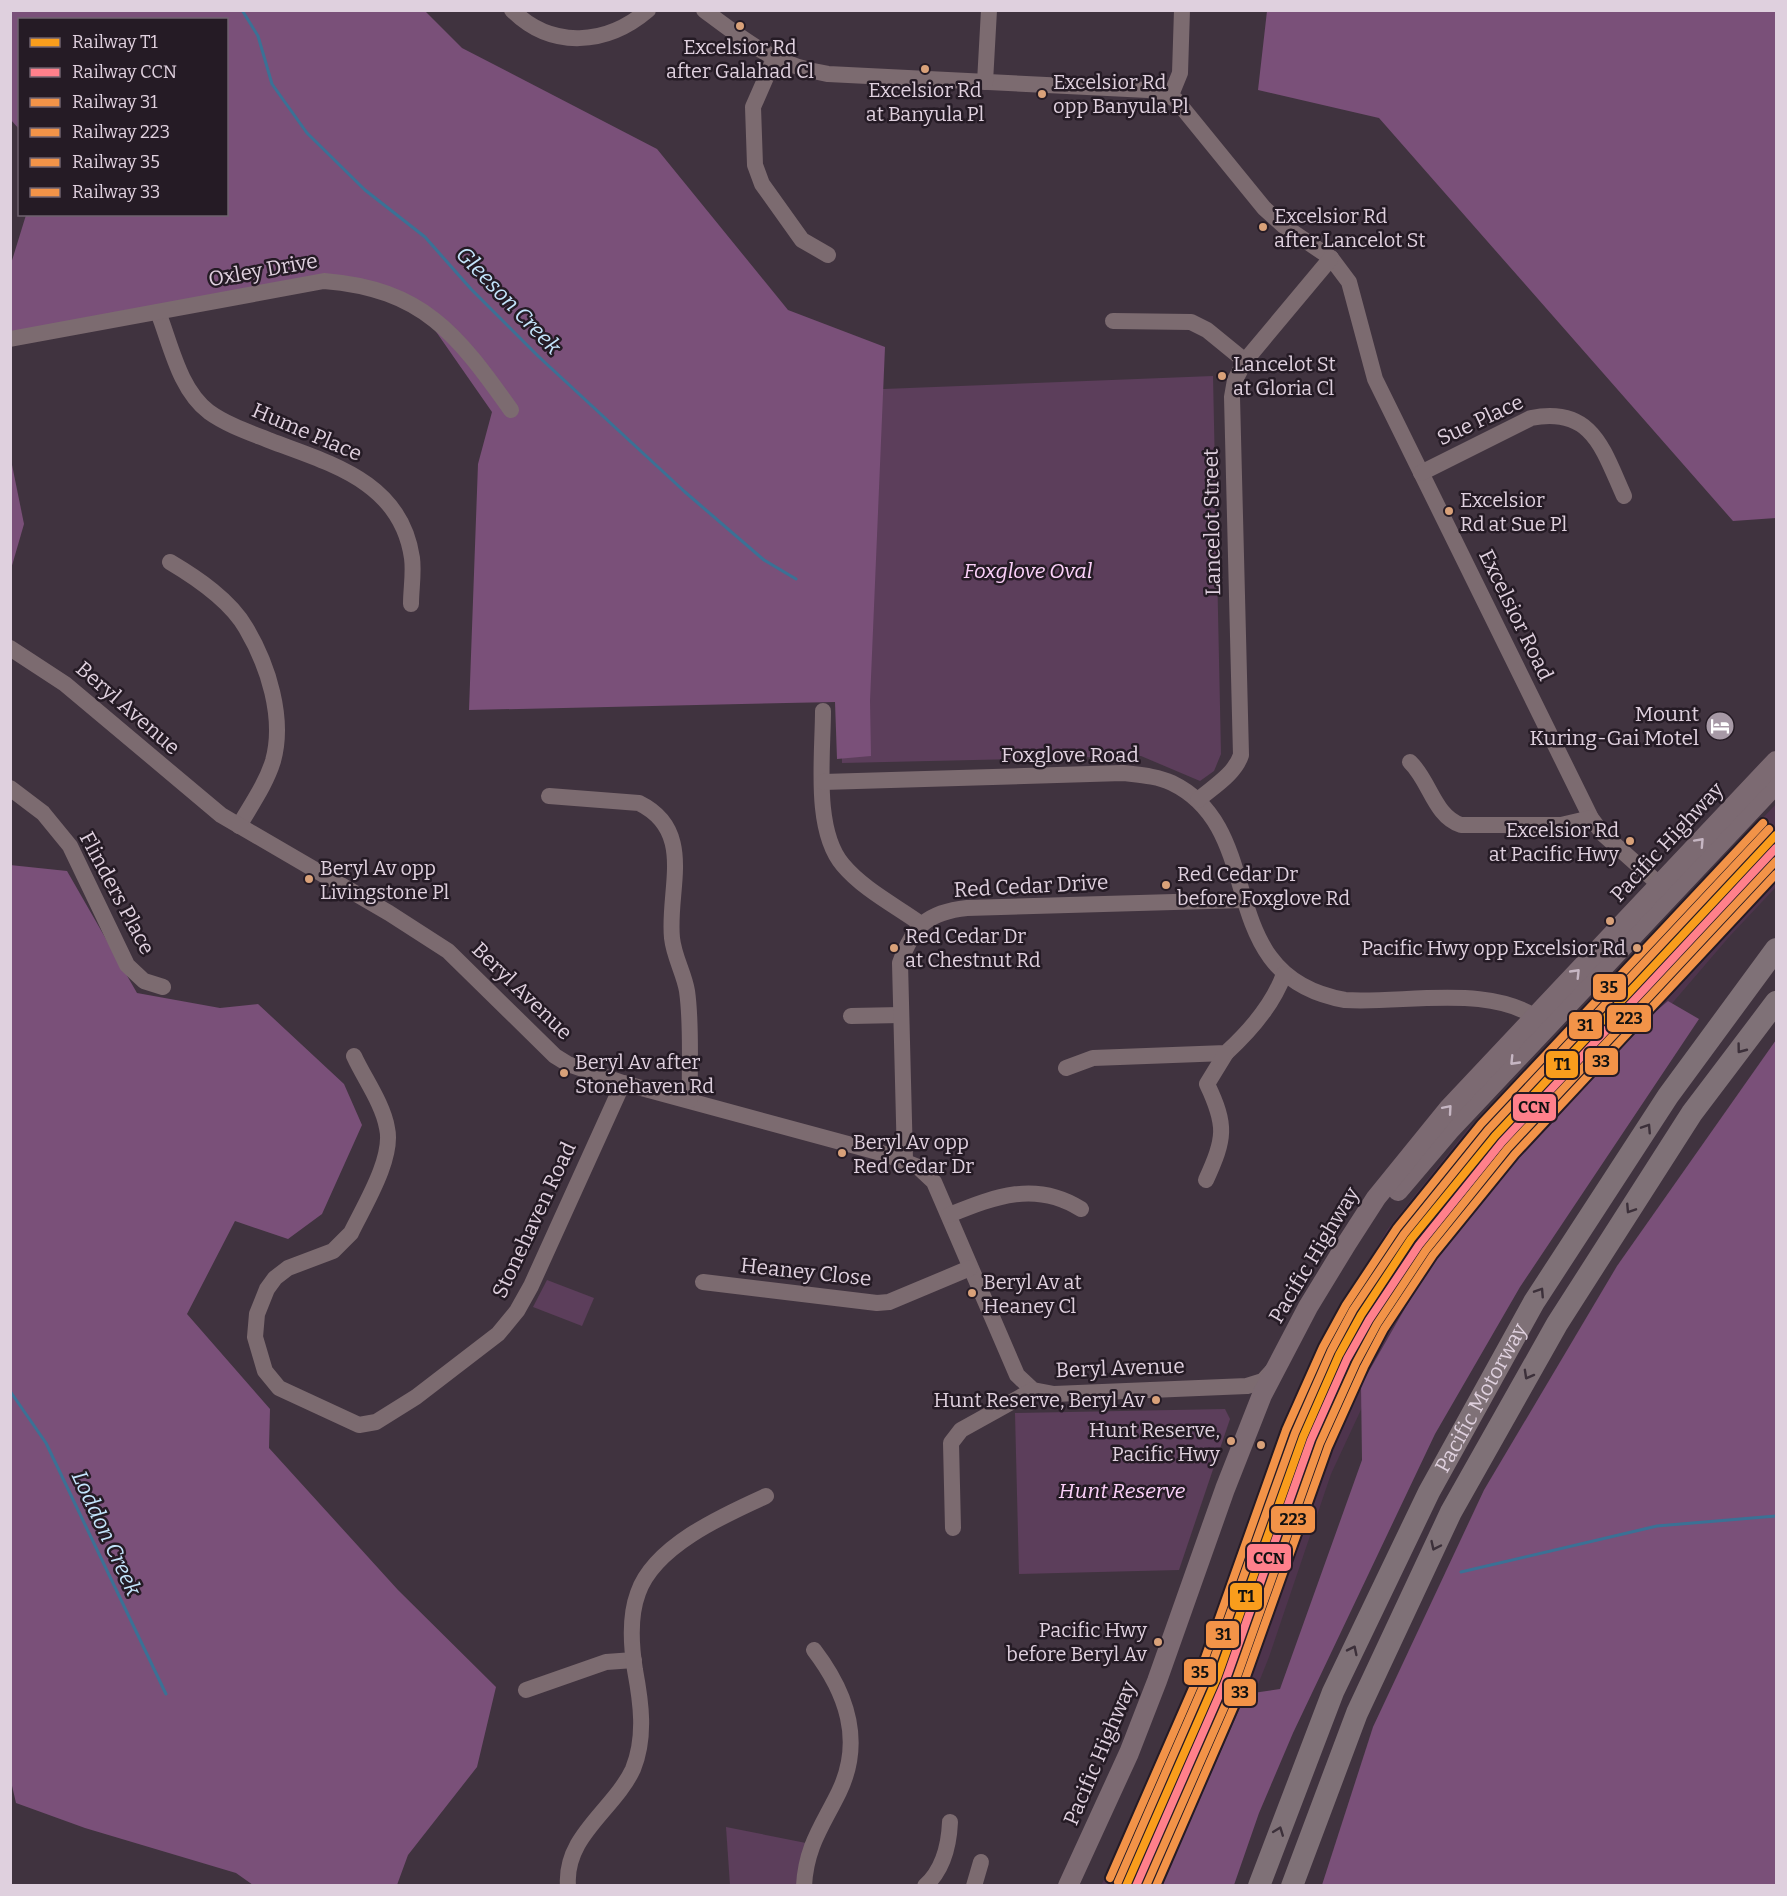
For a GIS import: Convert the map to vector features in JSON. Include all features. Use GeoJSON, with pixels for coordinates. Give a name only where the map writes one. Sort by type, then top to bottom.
{"type":"FeatureCollection","features":[{"type":"Feature","properties":{"kind":"highway","name":"Pacific Motorway"},"geometry":{"type":"LineString","coordinates":[[1258,1886],[1333,1692],[1429,1492],[1534,1302],[1668,1096],[1776,949]]}},
{"type":"Feature","properties":{"kind":"highway","name":"Pacific Motorway"},"geometry":{"type":"LineString","coordinates":[[1292,1886],[1357,1713],[1451,1512],[1557,1324],[1692,1113],[1776,1002]]}},
{"type":"Feature","properties":{"kind":"main road","name":"Pacific Highway"},"geometry":{"type":"LineString","coordinates":[[1666,890],[1776,761]]}},
{"type":"Feature","properties":{"kind":"main road","name":"Pacific Highway"},"geometry":{"type":"LineString","coordinates":[[1079,1886],[1164,1693],[1254,1441],[1316,1314],[1385,1206],[1542,1021],[1666,890],[1776,784]]}},
{"type":"Feature","properties":{"kind":"main road","name":"Pacific Highway"},"geometry":{"type":"LineString","coordinates":[[1068,1886],[1129,1753],[1248,1430],[1276,1367],[1327,1274],[1376,1198],[1449,1108],[1542,1021]]}},
{"type":"Feature","properties":{"kind":"street"},"geometry":{"type":"LineString","coordinates":[[512,10],[546,33],[566,40],[605,36],[620,30],[648,10]]}},
{"type":"Feature","properties":{"kind":"street"},"geometry":{"type":"LineString","coordinates":[[704,10],[774,59],[803,70],[828,74],[1148,90],[1171,95],[1180,73],[1182,10]]}},
{"type":"Feature","properties":{"kind":"street"},"geometry":{"type":"LineString","coordinates":[[985,82],[989,10]]}},
{"type":"Feature","properties":{"kind":"street"},"geometry":{"type":"LineString","coordinates":[[774,59],[753,106],[755,165],[762,184],[802,240],[828,255]]}},
{"type":"Feature","properties":{"kind":"street","name":"Excelsior Road"},"geometry":{"type":"LineString","coordinates":[[1171,95],[1264,208],[1284,226],[1331,258],[1349,282],[1371,367],[1591,818],[1603,834],[1666,890]]}},
{"type":"Feature","properties":{"kind":"street","name":"Lancelot Street"},"geometry":{"type":"LineString","coordinates":[[1198,800],[1231,772],[1241,755],[1232,396],[1235,380],[1245,361],[1331,258]]}},
{"type":"Feature","properties":{"kind":"street","name":"Oxley Drive"},"geometry":{"type":"LineString","coordinates":[[10,339],[324,281],[355,283],[395,295],[436,318],[471,358],[511,410]]}},
{"type":"Feature","properties":{"kind":"street","name":"Hume Place"},"geometry":{"type":"LineString","coordinates":[[158,312],[179,372],[192,393],[209,412],[246,431],[345,468],[380,493],[402,524],[412,558],[411,604]]}},
{"type":"Feature","properties":{"kind":"street"},"geometry":{"type":"LineString","coordinates":[[1113,321],[1191,322],[1208,330],[1245,361]]}},
{"type":"Feature","properties":{"kind":"street","name":"Sue Place"},"geometry":{"type":"LineString","coordinates":[[1421,473],[1531,418],[1546,415],[1574,420],[1591,432],[1624,496]]}},
{"type":"Feature","properties":{"kind":"street"},"geometry":{"type":"LineString","coordinates":[[170,562],[194,577],[230,608],[246,627],[272,693],[277,736],[273,761],[263,785],[239,826]]}},
{"type":"Feature","properties":{"kind":"street","name":"Beryl Avenue"},"geometry":{"type":"LineString","coordinates":[[10,648],[65,684],[198,798],[239,826],[389,913],[448,951],[555,1056],[568,1064],[623,1083],[905,1160],[918,1167],[934,1182],[1017,1375],[1033,1390],[1054,1394],[1232,1387],[1263,1381],[1276,1367]]}},
{"type":"Feature","properties":{"kind":"street"},"geometry":{"type":"LineString","coordinates":[[823,711],[825,824],[835,855],[854,877],[921,924],[909,941],[900,963],[905,1160]]}},
{"type":"Feature","properties":{"kind":"street"},"geometry":{"type":"LineString","coordinates":[[1410,762],[1425,778],[1447,818],[1461,825],[1561,825],[1591,818]]}},
{"type":"Feature","properties":{"kind":"street","name":"Foxglove Road"},"geometry":{"type":"LineString","coordinates":[[823,782],[1123,773],[1172,783],[1198,800],[1208,811],[1226,842],[1254,929],[1267,954],[1284,974],[1315,993],[1345,1000],[1467,999],[1523,1008],[1542,1021]]}},
{"type":"Feature","properties":{"kind":"street","name":"Flinders Place"},"geometry":{"type":"LineString","coordinates":[[10,788],[43,813],[70,846],[127,965],[144,981],[163,987]]}},
{"type":"Feature","properties":{"kind":"street"},"geometry":{"type":"LineString","coordinates":[[549,796],[639,803],[657,814],[670,831],[674,849],[672,938],[684,976],[688,1004],[690,1100]]}},
{"type":"Feature","properties":{"kind":"street","name":"Red Cedar Drive"},"geometry":{"type":"LineString","coordinates":[[921,924],[948,910],[967,908],[1244,900]]}},
{"type":"Feature","properties":{"kind":"street"},"geometry":{"type":"LineString","coordinates":[[1206,1180],[1220,1150],[1221,1113],[1207,1084],[1226,1053],[1242,1039],[1276,996],[1284,974]]}},
{"type":"Feature","properties":{"kind":"street"},"geometry":{"type":"LineString","coordinates":[[851,1016],[901,1015]]}},
{"type":"Feature","properties":{"kind":"street"},"geometry":{"type":"LineString","coordinates":[[1066,1068],[1094,1058],[1226,1053]]}},
{"type":"Feature","properties":{"kind":"street","name":"Stonehaven Road"},"geometry":{"type":"LineString","coordinates":[[354,1056],[388,1129],[389,1143],[382,1165],[351,1233],[333,1251],[288,1268],[274,1278],[261,1302],[255,1326],[257,1349],[271,1379],[291,1395],[359,1425],[376,1422],[416,1397],[498,1334],[509,1322],[531,1286],[623,1083]]}},
{"type":"Feature","properties":{"kind":"street"},"geometry":{"type":"LineString","coordinates":[[949,1215],[1006,1193],[1060,1198],[1082,1209]]}},
{"type":"Feature","properties":{"kind":"street","name":"Heaney Close"},"geometry":{"type":"LineString","coordinates":[[703,1282],[877,1303],[889,1302],[970,1268]]}},
{"type":"Feature","properties":{"kind":"street"},"geometry":{"type":"LineString","coordinates":[[1232,1387],[1249,1399],[1248,1430]]}},
{"type":"Feature","properties":{"kind":"street"},"geometry":{"type":"LineString","coordinates":[[953,1528],[951,1443],[961,1430],[1033,1390]]}},
{"type":"Feature","properties":{"kind":"street"},"geometry":{"type":"LineString","coordinates":[[568,1886],[571,1862],[577,1844],[617,1795],[633,1768],[642,1724],[632,1622],[638,1592],[656,1565],[686,1537],[766,1496]]}},
{"type":"Feature","properties":{"kind":"street"},"geometry":{"type":"LineString","coordinates":[[804,1886],[809,1849],[839,1791],[845,1776],[849,1751],[845,1701],[832,1674],[814,1650]]}},
{"type":"Feature","properties":{"kind":"street"},"geometry":{"type":"LineString","coordinates":[[526,1690],[606,1662],[634,1660]]}},
{"type":"Feature","properties":{"kind":"street"},"geometry":{"type":"LineString","coordinates":[[925,1886],[932,1880],[944,1857],[949,1842],[950,1822]]}},
{"type":"Feature","properties":{"kind":"street"},"geometry":{"type":"LineString","coordinates":[[974,1886],[981,1862]]}},
{"type":"Feature","properties":{"kind":"shaded area"},"geometry":{"type":"Polygon","coordinates":[[[11,11],[425,11],[462,48],[657,149],[788,310],[885,347],[870,701],[871,756],[837,759],[835,702],[469,710],[478,464],[492,412],[430,323],[388,295],[329,280],[11,338],[10,267],[26,216],[228,216],[228,18],[18,18],[18,128],[11,120],[11,11]]]}},
{"type":"Feature","properties":{"kind":"shaded area"},"geometry":{"type":"Polygon","coordinates":[[[1267,11],[1776,11],[1776,518],[1733,521],[1379,118],[1258,90],[1267,11]]]}},
{"type":"Feature","properties":{"kind":"shaded area"},"geometry":{"type":"Polygon","coordinates":[[[10,455],[24,524],[11,569],[10,569],[10,455]]]}},
{"type":"Feature","properties":{"kind":"shaded area"},"geometry":{"type":"Polygon","coordinates":[[[1776,804],[1776,887],[1729,937],[1451,1261],[1365,1401],[1331,1474],[1269,1657],[1175,1885],[1101,1886],[1173,1729],[1234,1569],[1290,1405],[1336,1317],[1387,1230],[1467,1130],[1776,804]]]}},
{"type":"Feature","properties":{"kind":"shaded area"},"geometry":{"type":"Polygon","coordinates":[[[10,865],[67,871],[137,993],[220,1008],[258,1004],[344,1084],[362,1125],[322,1214],[288,1239],[235,1221],[187,1314],[270,1409],[269,1448],[398,1590],[496,1687],[477,1767],[408,1855],[397,1885],[253,1885],[236,1873],[85,1828],[16,1803],[10,1777],[10,865]]]}},
{"type":"Feature","properties":{"kind":"shaded area"},"geometry":{"type":"Polygon","coordinates":[[[1668,1001],[1699,1019],[1520,1287],[1435,1434],[1293,1733],[1259,1813],[1234,1885],[1162,1885],[1246,1694],[1280,1689],[1362,1460],[1361,1385],[1439,1249],[1572,1083],[1668,1001]]]}},
{"type":"Feature","properties":{"kind":"shaded area"},"geometry":{"type":"Polygon","coordinates":[[[1776,1040],[1776,1885],[1322,1885],[1373,1727],[1484,1490],[1617,1266],[1776,1040]]]}},
{"type":"Feature","properties":{"kind":"green space","name":"Foxglove Oval"},"geometry":{"type":"Polygon","coordinates":[[[1213,376],[1221,754],[1214,771],[1200,781],[1141,756],[842,763],[832,391],[1213,376]]]}},
{"type":"Feature","properties":{"kind":"green space"},"geometry":{"type":"Polygon","coordinates":[[[547,1280],[594,1298],[582,1326],[533,1307],[547,1280]]]}},
{"type":"Feature","properties":{"kind":"green space","name":"Hunt Reserve"},"geometry":{"type":"Polygon","coordinates":[[[1225,1409],[1230,1419],[1179,1570],[1019,1574],[1015,1413],[1225,1409]]]}},
{"type":"Feature","properties":{"kind":"green space"},"geometry":{"type":"Polygon","coordinates":[[[726,1827],[806,1843],[797,1885],[730,1885],[726,1827]]]}},
{"type":"Feature","properties":{"kind":"waterway","name":"Gleeson Creek"},"geometry":{"type":"LineString","coordinates":[[242,10],[258,36],[272,84],[307,133],[365,190],[425,237],[471,289],[538,356],[685,492],[764,560],[796,579]]}},
{"type":"Feature","properties":{"kind":"waterway","name":"Loddon Creek"},"geometry":{"type":"LineString","coordinates":[[10,1391],[46,1443],[166,1694]]}},
{"type":"Feature","properties":{"kind":"waterway"},"geometry":{"type":"LineString","coordinates":[[1461,1572],[1657,1526],[1776,1516]]}},
{"type":"Feature","properties":{"kind":"rail line","name":"35"},"geometry":{"type":"LineString","coordinates":[[1110,1878],[1200,1672],[1286,1430],[1323,1347],[1346,1305],[1397,1228],[1481,1124],[1763,823]]}},
{"type":"Feature","properties":{"kind":"rail line","name":"31"},"geometry":{"type":"LineString","coordinates":[[1118,1882],[1208,1675],[1295,1433],[1331,1351],[1353,1310],[1404,1234],[1488,1130],[1769,829]]}},
{"type":"Feature","properties":{"kind":"rail line","name":"T1"},"geometry":{"type":"LineString","coordinates":[[1126,1886],[1217,1678],[1303,1437],[1339,1355],[1361,1315],[1411,1239],[1495,1136],[1776,835]]}},
{"type":"Feature","properties":{"kind":"rail line","name":"CCN"},"geometry":{"type":"LineString","coordinates":[[1136,1886],[1225,1682],[1311,1440],[1347,1359],[1369,1320],[1419,1245],[1502,1142],[1776,848]]}},
{"type":"Feature","properties":{"kind":"rail line","name":"223"},"geometry":{"type":"LineString","coordinates":[[1146,1886],[1234,1685],[1320,1443],[1356,1363],[1377,1324],[1426,1250],[1508,1148],[1776,861]]}},
{"type":"Feature","properties":{"kind":"rail line","name":"33"},"geometry":{"type":"LineString","coordinates":[[1156,1886],[1242,1688],[1328,1447],[1384,1329],[1433,1255],[1515,1154],[1776,874]]}},
{"type":"Feature","properties":{"kind":"place","name":"Excelsior Rd after Galahad Cl"},"geometry":{"type":"Point","coordinates":[740,26]}},
{"type":"Feature","properties":{"kind":"place","name":"Excelsior Rd at Banyula Pl"},"geometry":{"type":"Point","coordinates":[925,69]}},
{"type":"Feature","properties":{"kind":"place","name":"Excelsior Rd opp Banyula Pl"},"geometry":{"type":"Point","coordinates":[1042,94]}},
{"type":"Feature","properties":{"kind":"place","name":"Excelsior Rd after Lancelot St"},"geometry":{"type":"Point","coordinates":[1263,227]}},
{"type":"Feature","properties":{"kind":"place","name":"Lancelot St at Gloria Cl"},"geometry":{"type":"Point","coordinates":[1222,376]}},
{"type":"Feature","properties":{"kind":"place","name":"Excelsior Rd at Sue Pl"},"geometry":{"type":"Point","coordinates":[1449,511]}},
{"type":"Feature","properties":{"kind":"place","name":"Mount Kuring-Gai Motel"},"geometry":{"type":"Point","coordinates":[1720,726]}},
{"type":"Feature","properties":{"kind":"place","name":"Excelsior Rd at Pacific Hwy"},"geometry":{"type":"Point","coordinates":[1630,841]}},
{"type":"Feature","properties":{"kind":"place","name":"Beryl Av opp Livingstone Pl"},"geometry":{"type":"Point","coordinates":[309,879]}},
{"type":"Feature","properties":{"kind":"place","name":"Red Cedar Dr before Foxglove Rd"},"geometry":{"type":"Point","coordinates":[1166,885]}},
{"type":"Feature","properties":{"kind":"place","name":"Red Cedar Dr at Chestnut Rd"},"geometry":{"type":"Point","coordinates":[894,948]}},
{"type":"Feature","properties":{"kind":"place","name":"Pacific Hwy opp Excelsior Rd"},"geometry":{"type":"Point","coordinates":[1637,948]}},
{"type":"Feature","properties":{"kind":"place","name":"Beryl Av after Stonehaven Rd"},"geometry":{"type":"Point","coordinates":[564,1073]}},
{"type":"Feature","properties":{"kind":"place","name":"Beryl Av opp Red Cedar Dr"},"geometry":{"type":"Point","coordinates":[842,1153]}},
{"type":"Feature","properties":{"kind":"place","name":"Beryl Av at Heaney Cl"},"geometry":{"type":"Point","coordinates":[972,1293]}},
{"type":"Feature","properties":{"kind":"place","name":"Hunt Reserve, Beryl Av"},"geometry":{"type":"Point","coordinates":[1156,1400]}},
{"type":"Feature","properties":{"kind":"place","name":"Hunt Reserve, Pacific Hwy"},"geometry":{"type":"Point","coordinates":[1231,1441]}},
{"type":"Feature","properties":{"kind":"place","name":"Pacific Hwy before Beryl Av"},"geometry":{"type":"Point","coordinates":[1158,1642]}}]}
